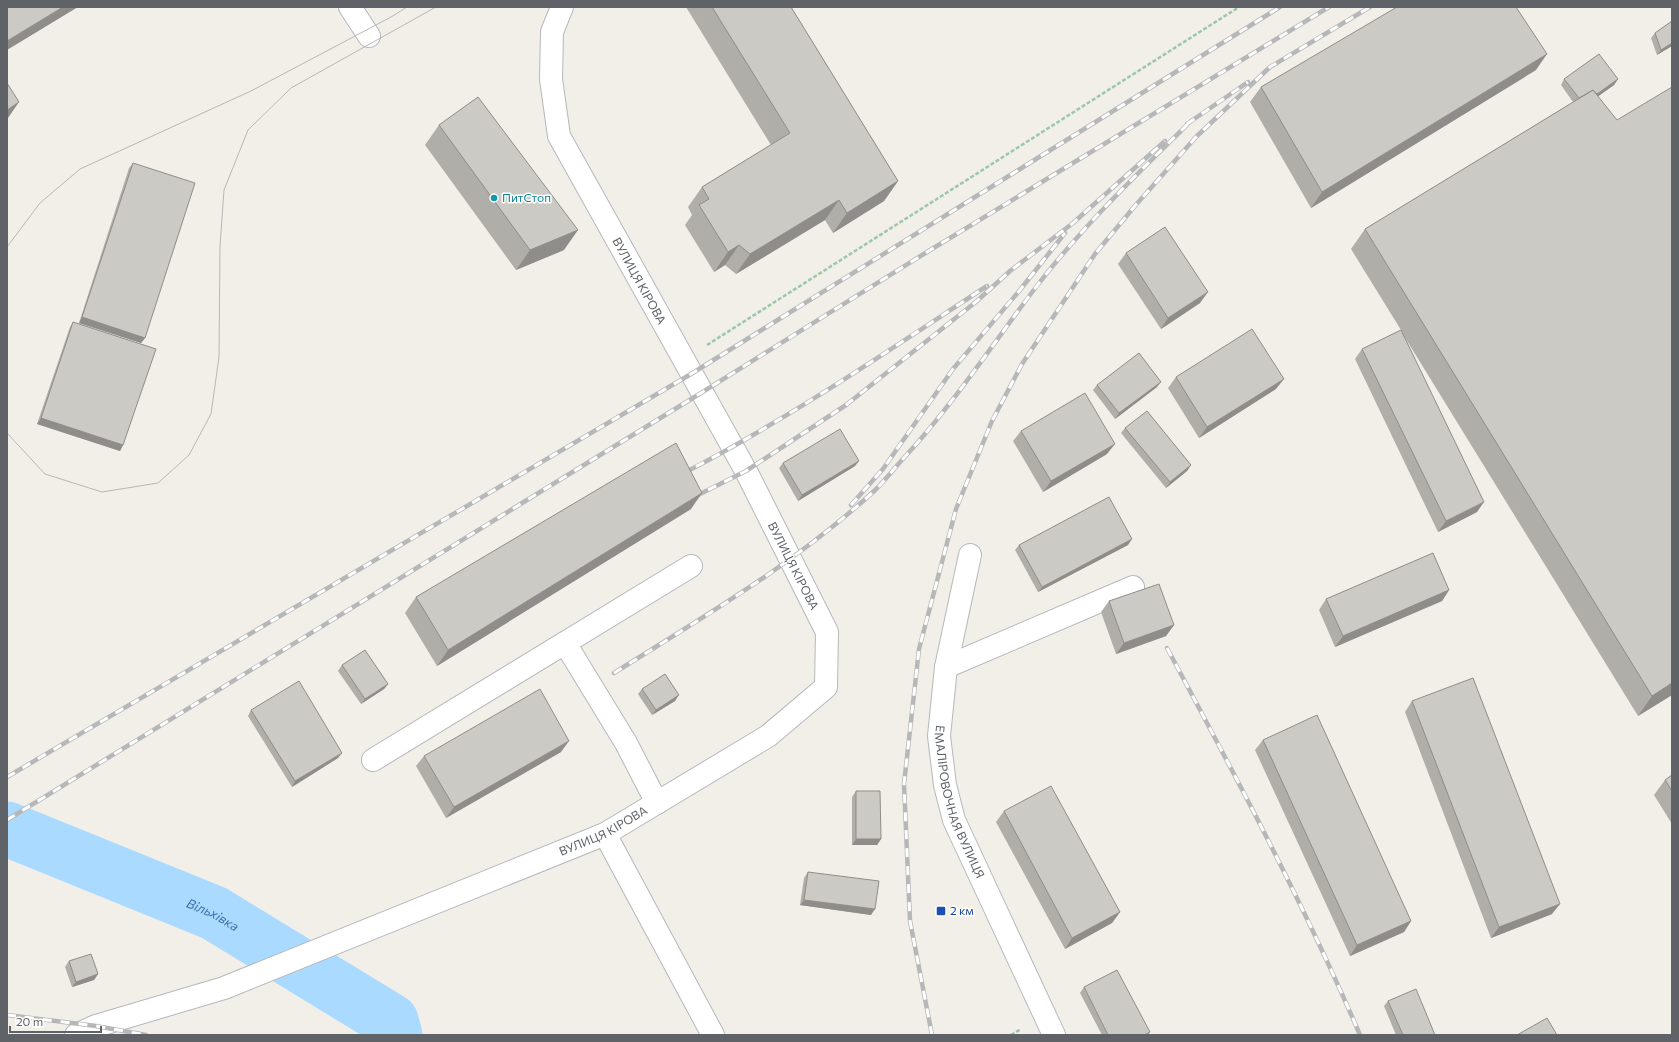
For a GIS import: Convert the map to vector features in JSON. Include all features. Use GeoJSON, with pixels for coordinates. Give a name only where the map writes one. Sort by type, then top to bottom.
{"type":"FeatureCollection","features":[{"type":"Feature","properties":{"kind":"street"},"geometry":{"type":"LineString","coordinates":[[350,7],[369,36]]}},
{"type":"Feature","properties":{"kind":"street","name":"ВУЛИЦЯ КІРОВА"},"geometry":{"type":"LineString","coordinates":[[76,1035],[96,1026],[224,988],[605,834],[768,736],[826,687],[827,632],[746,471],[559,136],[551,79],[552,32],[562,7]]}},
{"type":"Feature","properties":{"kind":"street","name":"ЕМАЛІРОВОЧНАЯ ВУЛИЦЯ"},"geometry":{"type":"LineString","coordinates":[[970,555],[946,667],[939,736],[945,785],[954,820],[1054,1035]]}},
{"type":"Feature","properties":{"kind":"street"},"geometry":{"type":"LineString","coordinates":[[374,760],[691,566]]}},
{"type":"Feature","properties":{"kind":"street"},"geometry":{"type":"LineString","coordinates":[[946,667],[1133,587]]}},
{"type":"Feature","properties":{"kind":"street"},"geometry":{"type":"LineString","coordinates":[[565,643],[626,743],[657,803]]}},
{"type":"Feature","properties":{"kind":"street"},"geometry":{"type":"LineString","coordinates":[[605,834],[713,1035]]}},
{"type":"Feature","properties":{"kind":"path"},"geometry":{"type":"LineString","coordinates":[[683,360],[1239,7]]}},
{"type":"Feature","properties":{"kind":"building"},"geometry":{"type":"Polygon","coordinates":[[[7,7],[63,7],[7,41],[7,7]]]}},
{"type":"Feature","properties":{"kind":"building"},"geometry":{"type":"Polygon","coordinates":[[[712,7],[791,7],[898,181],[847,213],[839,200],[750,254],[739,245],[728,252],[699,205],[709,199],[702,187],[790,133],[712,7]]]}},
{"type":"Feature","properties":{"kind":"building"},"geometry":{"type":"Polygon","coordinates":[[[1397,7],[1516,7],[1547,54],[1322,192],[1261,87],[1397,7]]]}},
{"type":"Feature","properties":{"kind":"building"},"geometry":{"type":"Polygon","coordinates":[[[1672,21],[1672,43],[1661,50],[1655,33],[1672,21]]]}},
{"type":"Feature","properties":{"kind":"building"},"geometry":{"type":"Polygon","coordinates":[[[1599,54],[1618,79],[1597,94],[1593,90],[1579,98],[1564,79],[1599,54]]]}},
{"type":"Feature","properties":{"kind":"building"},"geometry":{"type":"Polygon","coordinates":[[[7,83],[19,102],[7,110],[7,83]]]}},
{"type":"Feature","properties":{"kind":"building"},"geometry":{"type":"Polygon","coordinates":[[[1672,87],[1672,683],[1652,696],[1365,229],[1593,90],[1617,120],[1672,87]]]}},
{"type":"Feature","properties":{"kind":"building"},"geometry":{"type":"Polygon","coordinates":[[[478,97],[578,230],[530,250],[439,125],[478,97]]]}},
{"type":"Feature","properties":{"kind":"building"},"geometry":{"type":"Polygon","coordinates":[[[133,163],[195,183],[145,338],[82,317],[133,163]]]}},
{"type":"Feature","properties":{"kind":"building"},"geometry":{"type":"Polygon","coordinates":[[[1165,227],[1208,292],[1168,318],[1126,253],[1165,227]]]}},
{"type":"Feature","properties":{"kind":"building"},"geometry":{"type":"Polygon","coordinates":[[[73,322],[156,349],[123,445],[41,418],[73,322]]]}},
{"type":"Feature","properties":{"kind":"building"},"geometry":{"type":"Polygon","coordinates":[[[1252,329],[1284,379],[1207,427],[1176,377],[1252,329]]]}},
{"type":"Feature","properties":{"kind":"building"},"geometry":{"type":"Polygon","coordinates":[[[1401,330],[1484,502],[1446,521],[1362,349],[1401,330]]]}},
{"type":"Feature","properties":{"kind":"building"},"geometry":{"type":"Polygon","coordinates":[[[1139,353],[1161,382],[1119,413],[1097,385],[1139,353]]]}},
{"type":"Feature","properties":{"kind":"building"},"geometry":{"type":"Polygon","coordinates":[[[1085,393],[1115,444],[1051,481],[1021,431],[1085,393]]]}},
{"type":"Feature","properties":{"kind":"building"},"geometry":{"type":"Polygon","coordinates":[[[1147,411],[1191,465],[1170,482],[1125,428],[1147,411]]]}},
{"type":"Feature","properties":{"kind":"building"},"geometry":{"type":"Polygon","coordinates":[[[840,429],[859,461],[802,495],[783,463],[840,429]]]}},
{"type":"Feature","properties":{"kind":"building"},"geometry":{"type":"Polygon","coordinates":[[[676,443],[702,493],[448,650],[416,597],[676,443]]]}},
{"type":"Feature","properties":{"kind":"building"},"geometry":{"type":"Polygon","coordinates":[[[1109,497],[1132,539],[1042,587],[1019,545],[1109,497]]]}},
{"type":"Feature","properties":{"kind":"building"},"geometry":{"type":"Polygon","coordinates":[[[1433,553],[1449,590],[1343,636],[1326,599],[1433,553]]]}},
{"type":"Feature","properties":{"kind":"building"},"geometry":{"type":"Polygon","coordinates":[[[1159,584],[1174,625],[1124,643],[1109,601],[1159,584]]]}},
{"type":"Feature","properties":{"kind":"building"},"geometry":{"type":"Polygon","coordinates":[[[365,650],[388,684],[365,699],[342,665],[365,650]]]}},
{"type":"Feature","properties":{"kind":"building"},"geometry":{"type":"Polygon","coordinates":[[[665,674],[679,695],[656,710],[642,689],[665,674]]]}},
{"type":"Feature","properties":{"kind":"building"},"geometry":{"type":"Polygon","coordinates":[[[1473,678],[1560,904],[1499,927],[1412,701],[1473,678]]]}},
{"type":"Feature","properties":{"kind":"building"},"geometry":{"type":"Polygon","coordinates":[[[299,681],[342,753],[295,781],[251,710],[299,681]]]}},
{"type":"Feature","properties":{"kind":"building"},"geometry":{"type":"Polygon","coordinates":[[[540,689],[569,741],[454,807],[424,756],[540,689]]]}},
{"type":"Feature","properties":{"kind":"building"},"geometry":{"type":"Polygon","coordinates":[[[1317,715],[1411,921],[1357,945],[1263,740],[1317,715]]]}},
{"type":"Feature","properties":{"kind":"building"},"geometry":{"type":"Polygon","coordinates":[[[1672,775],[1672,791],[1665,780],[1672,775]]]}},
{"type":"Feature","properties":{"kind":"building"},"geometry":{"type":"Polygon","coordinates":[[[1051,786],[1120,912],[1072,938],[1004,811],[1051,786]]]}},
{"type":"Feature","properties":{"kind":"building"},"geometry":{"type":"Polygon","coordinates":[[[856,791],[880,791],[881,839],[856,839],[856,791]]]}},
{"type":"Feature","properties":{"kind":"building"},"geometry":{"type":"Polygon","coordinates":[[[808,872],[879,881],[875,909],[804,900],[808,872]]]}},
{"type":"Feature","properties":{"kind":"building"},"geometry":{"type":"Polygon","coordinates":[[[91,954],[98,974],[76,982],[69,961],[91,954]]]}},
{"type":"Feature","properties":{"kind":"building"},"geometry":{"type":"Polygon","coordinates":[[[1117,970],[1150,1032],[1144,1035],[1108,1035],[1084,987],[1117,970]]]}},
{"type":"Feature","properties":{"kind":"building"},"geometry":{"type":"Polygon","coordinates":[[[1416,989],[1435,1035],[1403,1035],[1388,1001],[1416,989]]]}},
{"type":"Feature","properties":{"kind":"building"},"geometry":{"type":"Polygon","coordinates":[[[1547,1018],[1557,1035],[1517,1035],[1547,1018]]]}},
{"type":"Feature","properties":{"kind":"waterway","name":"Вільхівка"},"geometry":{"type":"LineString","coordinates":[[7,829],[214,913],[391,1021],[395,1035]]}},
{"type":"Feature","properties":{"kind":"tram line"},"geometry":{"type":"LineString","coordinates":[[7,247],[40,203],[80,169],[251,91],[391,17],[407,7]]}},
{"type":"Feature","properties":{"kind":"tram line"},"geometry":{"type":"LineString","coordinates":[[7,433],[45,474],[102,492],[158,483],[189,455],[211,414],[219,357],[220,246],[224,190],[248,130],[291,88],[436,7]]}},
{"type":"Feature","properties":{"kind":"railway"},"geometry":{"type":"LineString","coordinates":[[7,777],[691,374],[1280,7]]}},
{"type":"Feature","properties":{"kind":"railway"},"geometry":{"type":"LineString","coordinates":[[7,820],[701,393],[927,252],[1329,7]]}},
{"type":"Feature","properties":{"kind":"railway"},"geometry":{"type":"LineString","coordinates":[[932,1035],[910,921],[904,784],[919,649],[956,509],[992,421],[1022,364],[1095,254],[1196,137],[1270,67],[1370,7]]}},
{"type":"Feature","properties":{"kind":"railway"},"geometry":{"type":"LineString","coordinates":[[1187,124],[1248,82]]}},
{"type":"Feature","properties":{"kind":"railway"},"geometry":{"type":"LineString","coordinates":[[614,673],[747,589],[779,567],[811,544],[876,489],[938,418],[1036,287],[1072,243],[1110,201],[1191,121]]}},
{"type":"Feature","properties":{"kind":"railway"},"geometry":{"type":"LineString","coordinates":[[692,498],[746,471],[846,405],[977,301],[1010,271],[1073,223],[1165,141]]}},
{"type":"Feature","properties":{"kind":"railway"},"geometry":{"type":"LineString","coordinates":[[851,505],[883,469],[953,369],[1020,290],[1065,233]]}},
{"type":"Feature","properties":{"kind":"railway"},"geometry":{"type":"LineString","coordinates":[[680,475],[759,432],[798,408],[987,286]]}},
{"type":"Feature","properties":{"kind":"railway"},"geometry":{"type":"LineString","coordinates":[[1167,648],[1243,791],[1292,888],[1360,1035]]}},
{"type":"Feature","properties":{"kind":"railway"},"geometry":{"type":"LineString","coordinates":[[7,1015],[96,1026],[146,1035]]}},
{"type":"Feature","properties":{"kind":"place","name":"ПитСтоп"},"geometry":{"type":"Point","coordinates":[494,198]}},
{"type":"Feature","properties":{"kind":"place","name":"2 км"},"geometry":{"type":"Point","coordinates":[941,911]}}]}
